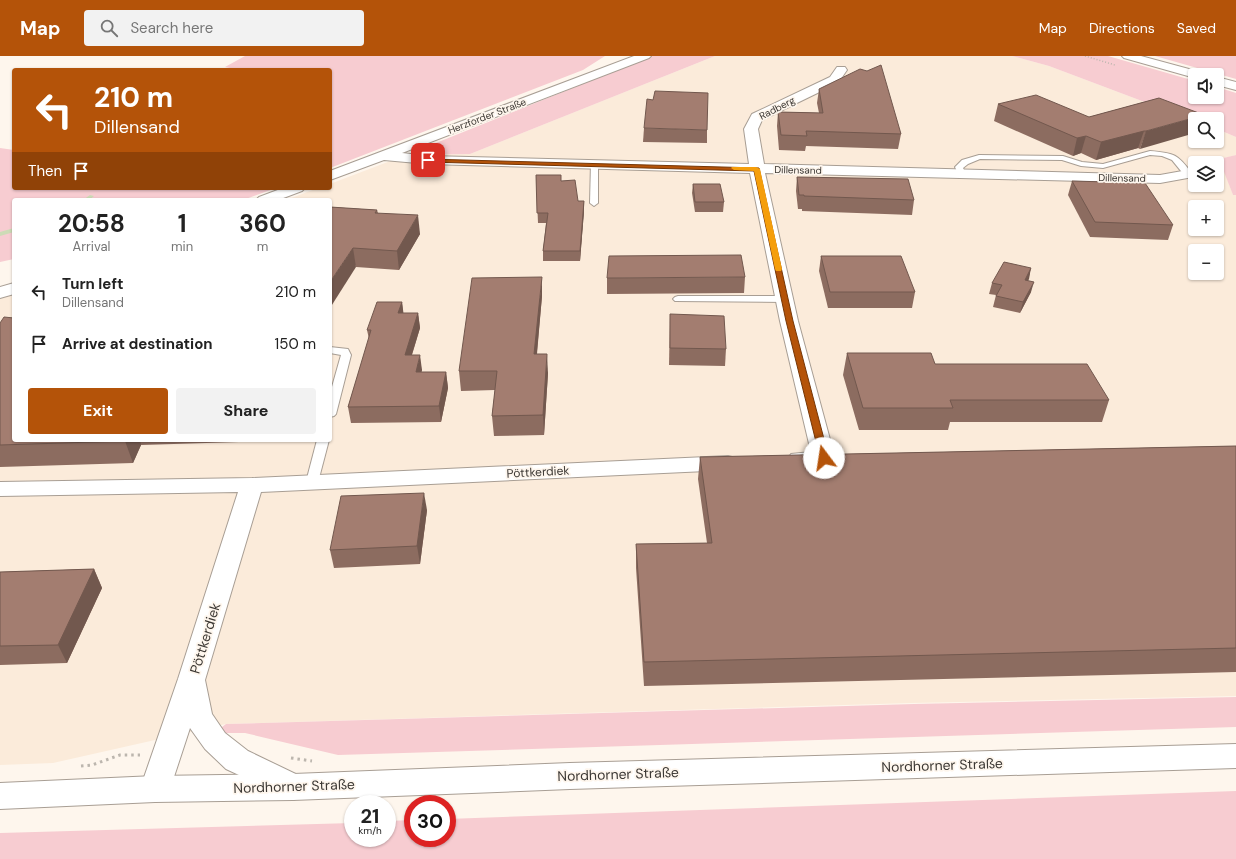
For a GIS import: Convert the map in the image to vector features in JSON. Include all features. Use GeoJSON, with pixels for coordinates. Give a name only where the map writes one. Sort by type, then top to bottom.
{"type":"FeatureCollection","features":[{"type":"Feature","properties":{"kind":"street","name":"Herzforder Straße"},"geometry":{"type":"LineString","coordinates":[[332,175],[645,56]]}},
{"type":"Feature","properties":{"kind":"street"},"geometry":{"type":"LineString","coordinates":[[1128,56],[1188,73]]}},
{"type":"Feature","properties":{"kind":"street","name":"Radberg"},"geometry":{"type":"LineString","coordinates":[[756,169],[751,129],[757,117],[834,80],[841,70]]}},
{"type":"Feature","properties":{"kind":"street"},"geometry":{"type":"LineString","coordinates":[[1224,83],[1236,86]]}},
{"type":"Feature","properties":{"kind":"street","name":"Dillensand"},"geometry":{"type":"LineString","coordinates":[[384,156],[428,160],[1160,179],[1188,174]]}},
{"type":"Feature","properties":{"kind":"street"},"geometry":{"type":"LineString","coordinates":[[756,169],[785,299],[832,458],[777,460]]}},
{"type":"Feature","properties":{"kind":"street"},"geometry":{"type":"LineString","coordinates":[[270,198],[292,190]]}},
{"type":"Feature","properties":{"kind":"street"},"geometry":{"type":"LineString","coordinates":[[0,293],[12,289]]}},
{"type":"Feature","properties":{"kind":"street","name":"Pöttkerdiek"},"geometry":{"type":"LineString","coordinates":[[0,489],[252,485],[745,462]]}},
{"type":"Feature","properties":{"kind":"street","name":"Pöttkerdiek"},"geometry":{"type":"LineString","coordinates":[[155,789],[192,679],[252,485]]}},
{"type":"Feature","properties":{"kind":"street"},"geometry":{"type":"LineString","coordinates":[[192,679],[198,717],[215,741],[237,760],[293,787]]}},
{"type":"Feature","properties":{"kind":"street","name":"Nordhorner Straße"},"geometry":{"type":"LineString","coordinates":[[0,796],[155,789],[293,787],[570,776],[1236,756]]}},
{"type":"Feature","properties":{"kind":"lane"},"geometry":{"type":"LineString","coordinates":[[962,174],[959,167],[964,162],[979,157],[1063,158],[1081,164],[1103,166],[1150,153],[1163,154],[1175,158],[1188,174]]}},
{"type":"Feature","properties":{"kind":"lane"},"geometry":{"type":"LineString","coordinates":[[594,164],[594,203]]}},
{"type":"Feature","properties":{"kind":"lane"},"geometry":{"type":"LineString","coordinates":[[678,299],[785,299]]}},
{"type":"Feature","properties":{"kind":"lane"},"geometry":{"type":"LineString","coordinates":[[332,350],[344,351],[346,355],[332,407]]}},
{"type":"Feature","properties":{"kind":"lane"},"geometry":{"type":"LineString","coordinates":[[312,482],[322,442]]}},
{"type":"Feature","properties":{"kind":"shaded area"},"geometry":{"type":"Polygon","coordinates":[[[245,56],[605,56],[583,70],[332,167],[332,68],[225,67],[245,56]]]}},
{"type":"Feature","properties":{"kind":"shaded area"},"geometry":{"type":"Polygon","coordinates":[[[652,56],[715,56],[470,154],[406,155],[652,56]]]}},
{"type":"Feature","properties":{"kind":"shaded area"},"geometry":{"type":"Polygon","coordinates":[[[715,56],[1012,56],[1049,66],[1188,118],[1188,148],[1224,148],[1224,132],[1236,137],[1236,155],[1224,158],[1224,156],[1188,156],[1188,192],[1224,192],[1224,170],[1233,195],[1236,195],[1236,696],[911,703],[226,724],[53,763],[0,765],[0,299],[12,295],[12,442],[332,442],[332,198],[291,198],[313,190],[332,190],[332,183],[406,155],[470,154],[715,56]]]}},
{"type":"Feature","properties":{"kind":"shaded area"},"geometry":{"type":"Polygon","coordinates":[[[1012,56],[1108,56],[1188,79],[1188,104],[1224,104],[1224,89],[1236,93],[1236,137],[1224,132],[1224,112],[1188,112],[1188,118],[1049,66],[1012,56]]]}},
{"type":"Feature","properties":{"kind":"shaded area"},"geometry":{"type":"Polygon","coordinates":[[[1155,56],[1236,56],[1236,79],[1224,76],[1224,68],[1197,68],[1155,56]]]}},
{"type":"Feature","properties":{"kind":"shaded area"},"geometry":{"type":"Polygon","coordinates":[[[0,148],[12,150],[12,190],[270,190],[248,198],[12,198],[12,259],[0,262],[0,148]]]}},
{"type":"Feature","properties":{"kind":"shaded area"},"geometry":{"type":"Polygon","coordinates":[[[1236,155],[1236,195],[1233,195],[1224,172],[1224,158],[1236,155]]]}},
{"type":"Feature","properties":{"kind":"shaded area"},"geometry":{"type":"Polygon","coordinates":[[[1236,697],[1236,727],[338,755],[245,733],[214,733],[226,724],[914,704],[1236,697]]]}},
{"type":"Feature","properties":{"kind":"shaded area"},"geometry":{"type":"Polygon","coordinates":[[[1236,791],[1236,859],[0,859],[0,833],[344,823],[344,847],[396,847],[396,821],[404,820],[404,847],[456,847],[456,819],[1236,791]]]}},
{"type":"Feature","properties":{"kind":"building"},"geometry":{"type":"Polygon","coordinates":[[[881,65],[901,134],[806,131],[807,136],[781,135],[778,112],[823,113],[819,89],[860,69],[867,71],[881,65]]]}},
{"type":"Feature","properties":{"kind":"building"},"geometry":{"type":"Polygon","coordinates":[[[655,91],[708,93],[707,130],[644,128],[647,99],[653,100],[655,91]]]}},
{"type":"Feature","properties":{"kind":"building"},"geometry":{"type":"Polygon","coordinates":[[[1036,95],[1089,117],[1159,98],[1196,112],[1188,112],[1188,119],[1101,142],[1086,136],[1077,138],[998,104],[1036,95]]]}},
{"type":"Feature","properties":{"kind":"building"},"geometry":{"type":"Polygon","coordinates":[[[536,175],[561,175],[561,181],[575,180],[578,201],[584,201],[580,251],[543,251],[548,213],[537,213],[536,175]]]}},
{"type":"Feature","properties":{"kind":"building"},"geometry":{"type":"Polygon","coordinates":[[[797,177],[908,179],[914,200],[804,196],[799,195],[797,177]]]}},
{"type":"Feature","properties":{"kind":"building"},"geometry":{"type":"Polygon","coordinates":[[[1072,181],[1145,183],[1173,225],[1095,222],[1072,181]]]}},
{"type":"Feature","properties":{"kind":"building"},"geometry":{"type":"Polygon","coordinates":[[[693,184],[720,184],[724,202],[695,202],[693,184]]]}},
{"type":"Feature","properties":{"kind":"building"},"geometry":{"type":"Polygon","coordinates":[[[332,207],[377,210],[375,213],[418,215],[397,251],[353,248],[332,279],[332,207]]]}},
{"type":"Feature","properties":{"kind":"building"},"geometry":{"type":"Polygon","coordinates":[[[741,255],[745,277],[607,278],[609,256],[741,255]]]}},
{"type":"Feature","properties":{"kind":"building"},"geometry":{"type":"Polygon","coordinates":[[[821,256],[901,256],[915,292],[830,292],[821,256]]]}},
{"type":"Feature","properties":{"kind":"building"},"geometry":{"type":"Polygon","coordinates":[[[1004,262],[1031,268],[1025,280],[1034,282],[1023,302],[996,296],[1002,285],[992,283],[1004,262]]]}},
{"type":"Feature","properties":{"kind":"building"},"geometry":{"type":"Polygon","coordinates":[[[542,277],[534,354],[547,354],[543,415],[492,416],[497,371],[459,371],[472,278],[542,277]]]}},
{"type":"Feature","properties":{"kind":"building"},"geometry":{"type":"Polygon","coordinates":[[[377,302],[402,302],[398,313],[418,313],[405,355],[420,355],[416,372],[446,372],[439,406],[348,407],[371,330],[367,330],[377,302]]]}},
{"type":"Feature","properties":{"kind":"building"},"geometry":{"type":"Polygon","coordinates":[[[670,314],[724,316],[726,349],[670,348],[670,314]]]}},
{"type":"Feature","properties":{"kind":"building"},"geometry":{"type":"Polygon","coordinates":[[[4,317],[12,318],[12,442],[94,442],[0,445],[0,323],[4,317]]]}},
{"type":"Feature","properties":{"kind":"building"},"geometry":{"type":"Polygon","coordinates":[[[847,353],[931,353],[935,364],[1087,364],[1109,400],[950,400],[953,408],[863,408],[847,353]]]}},
{"type":"Feature","properties":{"kind":"building"},"geometry":{"type":"Polygon","coordinates":[[[1236,446],[1236,648],[644,662],[636,544],[712,543],[700,457],[1236,446]]]}},
{"type":"Feature","properties":{"kind":"building"},"geometry":{"type":"Polygon","coordinates":[[[424,493],[417,546],[330,550],[341,496],[424,493]]]}},
{"type":"Feature","properties":{"kind":"building"},"geometry":{"type":"Polygon","coordinates":[[[94,569],[58,645],[0,646],[0,572],[94,569]]]}},
{"type":"Feature","properties":{"kind":"waterway"},"geometry":{"type":"LineString","coordinates":[[88,198],[92,196]]}},
{"type":"Feature","properties":{"kind":"waterway"},"geometry":{"type":"LineString","coordinates":[[0,234],[12,231]]}},
{"type":"Feature","properties":{"kind":"slow traffic"},"geometry":{"type":"LineString","coordinates":[[734,168],[756,169],[778,269]]}},
{"type":"Feature","properties":{"kind":"route"},"geometry":{"type":"LineString","coordinates":[[428,160],[756,169],[790,321],[824,458]]}}]}
